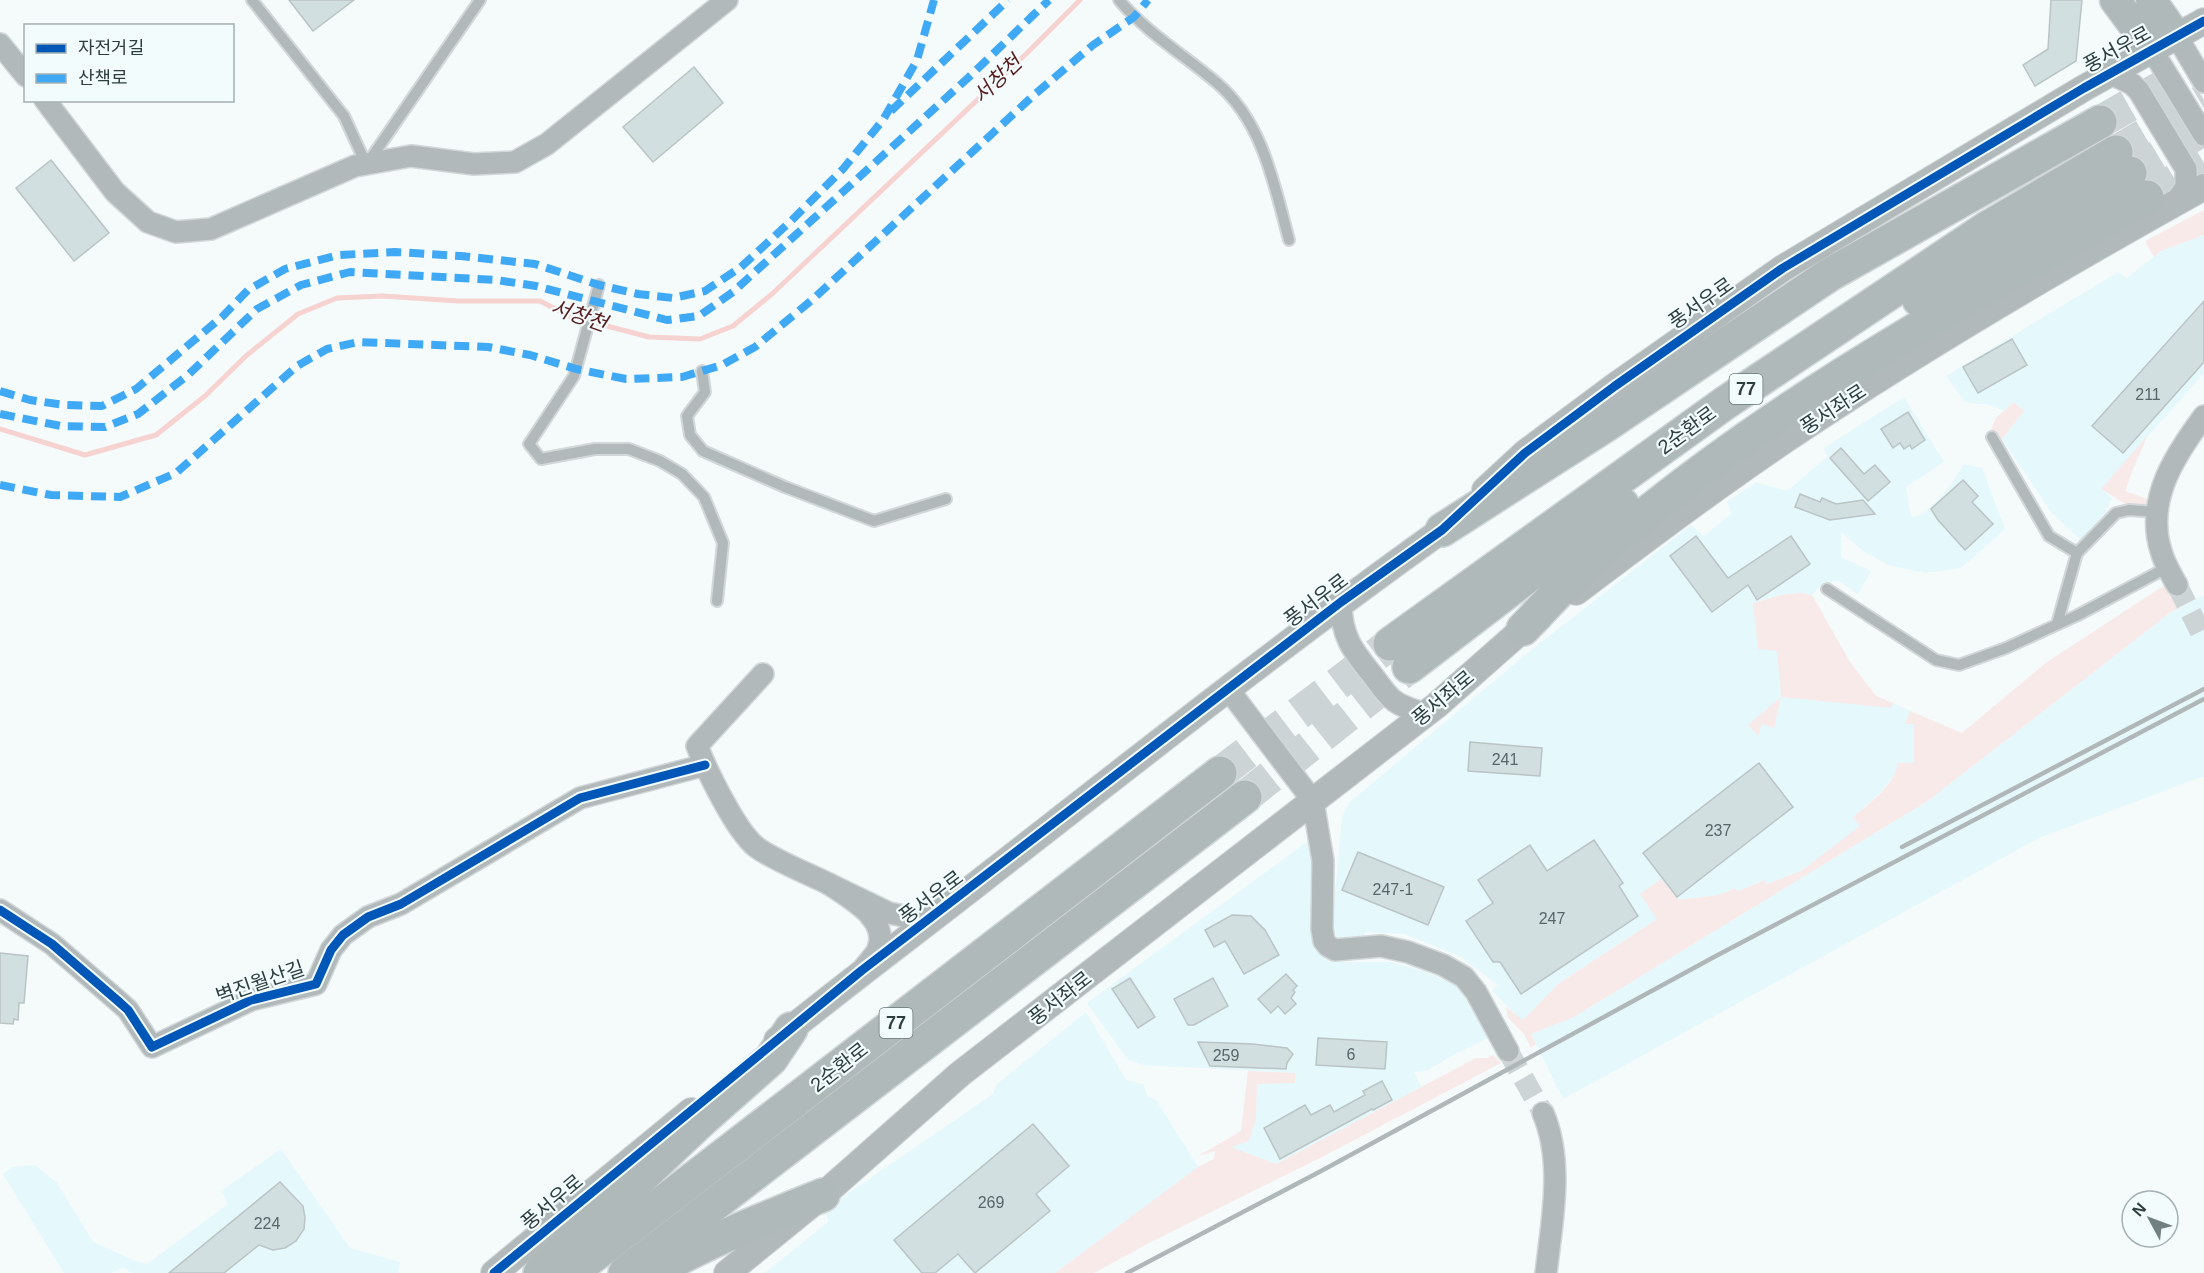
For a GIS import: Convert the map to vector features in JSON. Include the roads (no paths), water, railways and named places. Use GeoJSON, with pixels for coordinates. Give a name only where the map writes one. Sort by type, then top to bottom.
{"type":"FeatureCollection","features":[{"type":"Feature","properties":{"kind":"highway"},"geometry":{"type":"LineString","coordinates":[[1442,530],[1606,425],[1829,275],[2100,122]]}},
{"type":"Feature","properties":{"kind":"highway"},"geometry":{"type":"LineString","coordinates":[[1523,629],[1598,554],[1726,452],[1785,410],[1921,326],[2142,181]]}},
{"type":"Feature","properties":{"kind":"highway","name":"2순환로"},"geometry":{"type":"LineString","coordinates":[[1399,655],[1725,403],[1987,228],[2142,181]]}},
{"type":"Feature","properties":{"kind":"highway","name":"2순환로"},"geometry":{"type":"LineString","coordinates":[[571,1273],[1220,773]]}},
{"type":"Feature","properties":{"kind":"highway","name":"2순환로"},"geometry":{"type":"LineString","coordinates":[[625,1273],[1245,797]]}},
{"type":"Feature","properties":{"kind":"highway"},"geometry":{"type":"LineString","coordinates":[[540,1273],[702,1120],[771,1059],[791,1029]]}},
{"type":"Feature","properties":{"kind":"highway"},"geometry":{"type":"LineString","coordinates":[[652,1273],[681,1256],[741,1228],[823,1195]]}},
{"type":"Feature","properties":{"kind":"main road"},"geometry":{"type":"LineString","coordinates":[[2115,0],[2164,44]]}},
{"type":"Feature","properties":{"kind":"main road"},"geometry":{"type":"LineString","coordinates":[[2151,0],[2164,44]]}},
{"type":"Feature","properties":{"kind":"street"},"geometry":{"type":"LineString","coordinates":[[47,102],[115,192],[148,222],[176,232],[211,229],[355,166],[411,156],[474,164],[515,162],[547,144],[727,0]]}},
{"type":"Feature","properties":{"kind":"street","name":"풍서우로"},"geometry":{"type":"LineString","coordinates":[[494,1273],[861,971],[929,921],[1341,602],[1442,530],[1525,453],[1615,386],[1782,268],[2204,21]]}},
{"type":"Feature","properties":{"kind":"street"},"geometry":{"type":"LineString","coordinates":[[0,44],[24,74]]}},
{"type":"Feature","properties":{"kind":"street"},"geometry":{"type":"LineString","coordinates":[[2164,44],[2204,82]]}},
{"type":"Feature","properties":{"kind":"street"},"geometry":{"type":"LineString","coordinates":[[2164,44],[2204,135]]}},
{"type":"Feature","properties":{"kind":"street"},"geometry":{"type":"LineString","coordinates":[[2111,74],[2132,84],[2139,91],[2186,169],[2186,187],[2142,181]]}},
{"type":"Feature","properties":{"kind":"street"},"geometry":{"type":"LineString","coordinates":[[2142,181],[2204,187]]}},
{"type":"Feature","properties":{"kind":"street"},"geometry":{"type":"LineString","coordinates":[[2172,576],[2160,549],[2156,512],[2162,486],[2171,466],[2204,416]]}},
{"type":"Feature","properties":{"kind":"street"},"geometry":{"type":"LineString","coordinates":[[1341,602],[1341,618],[1345,637],[1351,649],[1391,698],[1405,707],[1426,714]]}},
{"type":"Feature","properties":{"kind":"street","name":"풍서좌로"},"geometry":{"type":"LineString","coordinates":[[727,1273],[823,1195],[960,1074],[1426,714],[1523,629]]}},
{"type":"Feature","properties":{"kind":"street"},"geometry":{"type":"LineString","coordinates":[[763,674],[697,746],[732,813],[754,845],[889,913],[929,921]]}},
{"type":"Feature","properties":{"kind":"street"},"geometry":{"type":"LineString","coordinates":[[1228,689],[1313,801],[1323,861],[1322,929],[1324,941],[1335,950],[1381,946],[1391,948],[1443,965],[1464,977],[1476,992],[1508,1051]]}},
{"type":"Feature","properties":{"kind":"street","name":"벽진월산길"},"geometry":{"type":"LineString","coordinates":[[0,910],[52,944],[128,1010],[152,1047],[251,1000],[316,984],[331,950],[343,935],[368,917],[401,904],[580,798],[705,765]]}},
{"type":"Feature","properties":{"kind":"street"},"geometry":{"type":"LineString","coordinates":[[829,884],[864,909],[873,918],[878,929],[880,940],[877,950],[861,971]]}},
{"type":"Feature","properties":{"kind":"street"},"geometry":{"type":"LineString","coordinates":[[1543,1113],[1552,1133],[1554,1197],[1546,1273]]}},
{"type":"Feature","properties":{"kind":"lane"},"geometry":{"type":"LineString","coordinates":[[252,0],[344,116],[366,164]]}},
{"type":"Feature","properties":{"kind":"lane"},"geometry":{"type":"LineString","coordinates":[[366,164],[480,0]]}},
{"type":"Feature","properties":{"kind":"lane"},"geometry":{"type":"LineString","coordinates":[[1119,0],[1140,24],[1218,84],[1240,109],[1267,158],[1289,240]]}},
{"type":"Feature","properties":{"kind":"lane"},"geometry":{"type":"LineString","coordinates":[[599,285],[574,376],[529,444],[542,459],[594,449],[629,449],[660,461],[682,474],[704,497],[723,543],[717,601]]}},
{"type":"Feature","properties":{"kind":"lane"},"geometry":{"type":"LineString","coordinates":[[702,371],[705,392],[687,416],[690,435],[703,451],[785,487],[874,521],[946,499]]}},
{"type":"Feature","properties":{"kind":"lane"},"geometry":{"type":"LineString","coordinates":[[1992,437],[2049,536],[2076,553]]}},
{"type":"Feature","properties":{"kind":"lane"},"geometry":{"type":"LineString","coordinates":[[2057,624],[2076,553],[2116,513],[2129,510],[2156,512]]}},
{"type":"Feature","properties":{"kind":"lane"},"geometry":{"type":"LineString","coordinates":[[1827,589],[1936,660],[1959,665],[2006,648],[2172,576]]}},
{"type":"Feature","properties":{"kind":"waterway","name":"서창천"},"geometry":{"type":"LineString","coordinates":[[0,429],[85,455],[156,435],[205,396],[247,355],[298,314],[337,298],[383,296],[458,301],[540,301],[569,316],[649,337],[700,339],[733,326],[772,294],[1080,0]]}},
{"type":"Feature","properties":{"kind":"tunnel"},"geometry":{"type":"LineString","coordinates":[[2100,122],[2204,63]]}},
{"type":"Feature","properties":{"kind":"tunnel"},"geometry":{"type":"LineString","coordinates":[[2116,152],[2204,100]]}},
{"type":"Feature","properties":{"kind":"tunnel"},"geometry":{"type":"LineString","coordinates":[[2130,173],[2204,129]]}},
{"type":"Feature","properties":{"kind":"tunnel"},"geometry":{"type":"LineString","coordinates":[[2147,197],[2204,163]]}},
{"type":"Feature","properties":{"kind":"tunnel"},"geometry":{"type":"LineString","coordinates":[[2177,585],[2204,639]]}},
{"type":"Feature","properties":{"kind":"tunnel"},"geometry":{"type":"LineString","coordinates":[[1220,773],[1390,644]]}},
{"type":"Feature","properties":{"kind":"tunnel"},"geometry":{"type":"LineString","coordinates":[[1245,797],[1409,667]]}},
{"type":"Feature","properties":{"kind":"tunnel"},"geometry":{"type":"LineString","coordinates":[[1508,1051],[1543,1113]]}},
{"type":"Feature","properties":{"kind":"railway"},"geometry":{"type":"LineString","coordinates":[[1902,847],[2204,689]]}},
{"type":"Feature","properties":{"kind":"railway"},"geometry":{"type":"LineString","coordinates":[[1127,1273],[1323,1170],[1714,957],[2204,699]]}}]}
